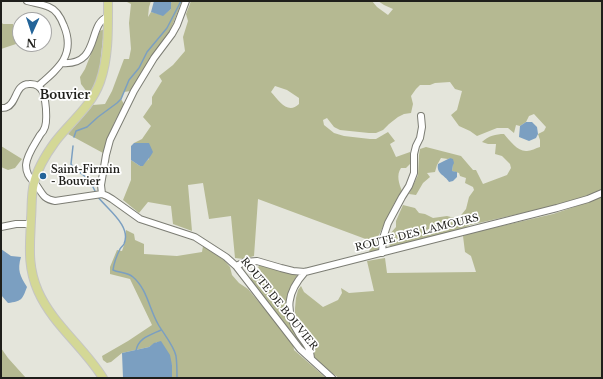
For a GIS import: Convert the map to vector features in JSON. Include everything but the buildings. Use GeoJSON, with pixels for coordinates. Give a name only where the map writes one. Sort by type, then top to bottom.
{"type":"FeatureCollection","features":[{"type":"Feature","properties":{"kind":"main road"},"geometry":{"type":"LineString","coordinates":[[103,378],[93,364],[61,328],[50,312],[38,292],[29,255],[34,182],[46,154],[92,99],[100,82],[107,47],[108,1]]}},
{"type":"Feature","properties":{"kind":"street"},"geometry":{"type":"LineString","coordinates":[[28,1],[49,7],[56,12],[68,38],[67,52],[62,64],[52,75],[38,86]]}},
{"type":"Feature","properties":{"kind":"street"},"geometry":{"type":"LineString","coordinates":[[1,108],[8,107],[11,104],[23,86],[30,84],[38,86],[43,92],[46,100],[46,118],[45,127],[28,157],[26,172],[29,178],[48,200],[64,200],[101,194],[106,155],[110,140],[134,91],[154,58],[177,25],[186,1]]}},
{"type":"Feature","properties":{"kind":"street"},"geometry":{"type":"LineString","coordinates":[[62,64],[68,64],[82,59],[93,41],[100,22],[103,18],[108,17]]}},
{"type":"Feature","properties":{"kind":"street"},"geometry":{"type":"LineString","coordinates":[[382,253],[383,238],[388,223],[402,197],[410,186],[414,173],[414,154],[420,138],[422,127],[421,116]]}},
{"type":"Feature","properties":{"kind":"street","name":"ROUTE DES LAMOURS"},"geometry":{"type":"LineString","coordinates":[[236,266],[245,262],[257,261],[293,271],[305,272],[557,208],[588,199],[602,193]]}},
{"type":"Feature","properties":{"kind":"street","name":"ROUTE DE BOUVIER"},"geometry":{"type":"LineString","coordinates":[[101,194],[112,199],[140,219],[195,237],[226,257],[236,266],[300,349],[332,378]]}},
{"type":"Feature","properties":{"kind":"street"},"geometry":{"type":"LineString","coordinates":[[1,227],[16,224],[31,224]]}},
{"type":"Feature","properties":{"kind":"street"},"geometry":{"type":"LineString","coordinates":[[305,272],[297,281],[292,290],[289,307],[292,319],[308,345],[311,358]]}},
{"type":"Feature","properties":{"kind":"green space"},"geometry":{"type":"Polygon","coordinates":[[[125,1],[151,1],[148,17],[151,12],[163,15],[171,9],[172,1],[182,1],[170,31],[151,57],[131,91],[124,92],[121,99],[124,104],[114,123],[103,153],[68,134],[93,105],[105,104],[112,91],[124,59],[129,59],[131,49],[129,23],[131,4],[125,1]]]}},
{"type":"Feature","properties":{"kind":"green space"},"geometry":{"type":"Polygon","coordinates":[[[191,1],[372,1],[377,7],[388,15],[393,9],[378,1],[602,1],[602,190],[558,205],[470,225],[464,228],[391,247],[387,243],[389,235],[396,227],[396,221],[403,205],[415,208],[419,213],[433,218],[447,216],[458,219],[466,209],[469,197],[474,190],[473,187],[465,183],[466,178],[460,176],[459,173],[452,171],[453,164],[450,158],[441,158],[435,172],[427,173],[430,177],[423,183],[416,195],[409,194],[418,175],[420,149],[426,147],[461,156],[473,170],[476,170],[483,184],[507,175],[511,168],[510,164],[502,156],[495,154],[496,144],[482,142],[492,136],[504,134],[520,150],[530,151],[540,147],[538,134],[544,131],[546,127],[534,114],[529,116],[526,122],[520,126],[516,125],[514,133],[508,128],[497,128],[477,136],[459,126],[451,115],[457,110],[462,91],[455,89],[450,82],[420,85],[411,96],[413,104],[411,113],[398,117],[383,130],[376,133],[340,130],[334,127],[327,118],[323,120],[324,125],[334,133],[344,136],[376,139],[388,132],[395,141],[390,144],[396,157],[410,152],[410,164],[406,168],[401,168],[399,171],[398,177],[402,191],[379,235],[378,250],[369,253],[371,241],[258,199],[254,256],[244,259],[235,258],[231,216],[209,219],[203,183],[188,185],[192,231],[173,224],[171,206],[148,202],[139,213],[123,200],[131,180],[131,160],[140,166],[149,159],[148,143],[134,143],[142,139],[151,126],[143,117],[152,104],[152,97],[162,81],[159,76],[173,65],[185,51],[183,37],[188,21],[186,14],[191,1]],[[275,86],[271,92],[284,106],[291,108],[295,107],[299,104],[299,98],[287,90],[275,86]]]}},
{"type":"Feature","properties":{"kind":"green space"},"geometry":{"type":"Polygon","coordinates":[[[1,22],[3,24],[12,24],[12,45],[1,49],[1,22]]]}},
{"type":"Feature","properties":{"kind":"green space"},"geometry":{"type":"Polygon","coordinates":[[[104,29],[98,77],[91,92],[87,92],[81,84],[80,77],[85,69],[100,31],[104,29]]]}},
{"type":"Feature","properties":{"kind":"green space"},"geometry":{"type":"Polygon","coordinates":[[[1,146],[22,159],[15,168],[8,170],[1,167],[1,146]]]}},
{"type":"Feature","properties":{"kind":"green space"},"geometry":{"type":"Polygon","coordinates":[[[602,195],[602,378],[339,378],[314,358],[310,342],[305,336],[295,317],[296,298],[298,290],[301,286],[304,292],[323,307],[338,300],[342,293],[341,288],[349,293],[374,291],[367,261],[385,258],[387,273],[476,272],[471,256],[465,252],[463,236],[553,214],[602,195]]]}},
{"type":"Feature","properties":{"kind":"green space"},"geometry":{"type":"Polygon","coordinates":[[[126,230],[134,234],[135,240],[144,244],[144,254],[177,256],[202,252],[203,246],[224,260],[230,267],[232,275],[239,283],[248,289],[293,343],[294,350],[326,378],[172,378],[172,365],[157,342],[149,347],[122,353],[111,362],[107,363],[103,360],[102,356],[152,325],[130,279],[110,274],[110,267],[117,250],[122,251],[126,239],[126,230]]]}},
{"type":"Feature","properties":{"kind":"green space"},"geometry":{"type":"Polygon","coordinates":[[[259,265],[297,275],[291,286],[286,301],[292,328],[304,345],[305,349],[250,280],[251,277],[258,277],[257,272],[259,265]]]}},
{"type":"Feature","properties":{"kind":"green space"},"geometry":{"type":"Polygon","coordinates":[[[1,348],[8,358],[26,378],[1,378],[1,348]]]}},
{"type":"Feature","properties":{"kind":"water"},"geometry":{"type":"Polygon","coordinates":[[[154,1],[172,1],[171,9],[163,16],[151,12],[154,1]]]}},
{"type":"Feature","properties":{"kind":"water"},"geometry":{"type":"Polygon","coordinates":[[[526,122],[532,122],[537,127],[538,134],[536,138],[529,141],[519,137],[520,126],[526,122]]]}},
{"type":"Feature","properties":{"kind":"water"},"geometry":{"type":"Polygon","coordinates":[[[134,143],[149,143],[153,152],[143,166],[140,166],[131,160],[131,146],[134,143]]]}},
{"type":"Feature","properties":{"kind":"water"},"geometry":{"type":"Polygon","coordinates":[[[450,158],[453,159],[454,163],[452,171],[457,172],[457,177],[453,181],[449,182],[438,170],[438,164],[450,158]]]}},
{"type":"Feature","properties":{"kind":"water"},"geometry":{"type":"Polygon","coordinates":[[[1,249],[11,256],[21,257],[19,266],[20,273],[27,287],[21,299],[8,303],[1,295],[1,249]]]}},
{"type":"Feature","properties":{"kind":"water"},"geometry":{"type":"Polygon","coordinates":[[[161,341],[170,355],[172,378],[123,378],[122,353],[149,347],[154,343],[161,341]]]}},
{"type":"Feature","properties":{"kind":"waterway"},"geometry":{"type":"LineString","coordinates":[[74,137],[76,131],[87,127],[121,99],[129,80],[139,68],[147,52],[167,28],[181,1]]}},
{"type":"Feature","properties":{"kind":"waterway"},"geometry":{"type":"LineString","coordinates":[[73,146],[71,164],[87,178],[96,193]]}},
{"type":"Feature","properties":{"kind":"waterway"},"geometry":{"type":"LineString","coordinates":[[98,197],[122,224],[125,231],[126,237],[124,244],[120,248],[113,270],[131,275],[142,287],[158,324],[175,352],[177,361],[177,378]]}},
{"type":"Feature","properties":{"kind":"waterway"},"geometry":{"type":"LineString","coordinates":[[136,351],[142,340],[161,330]]}},
{"type":"Feature","properties":{"kind":"place","name":"Saint-Firmin - Bouvier"},"geometry":{"type":"Point","coordinates":[43,176]}},
{"type":"Feature","properties":{"kind":"district","name":"Bouvier"},"geometry":{"type":"Point","coordinates":[65,96]}}]}
